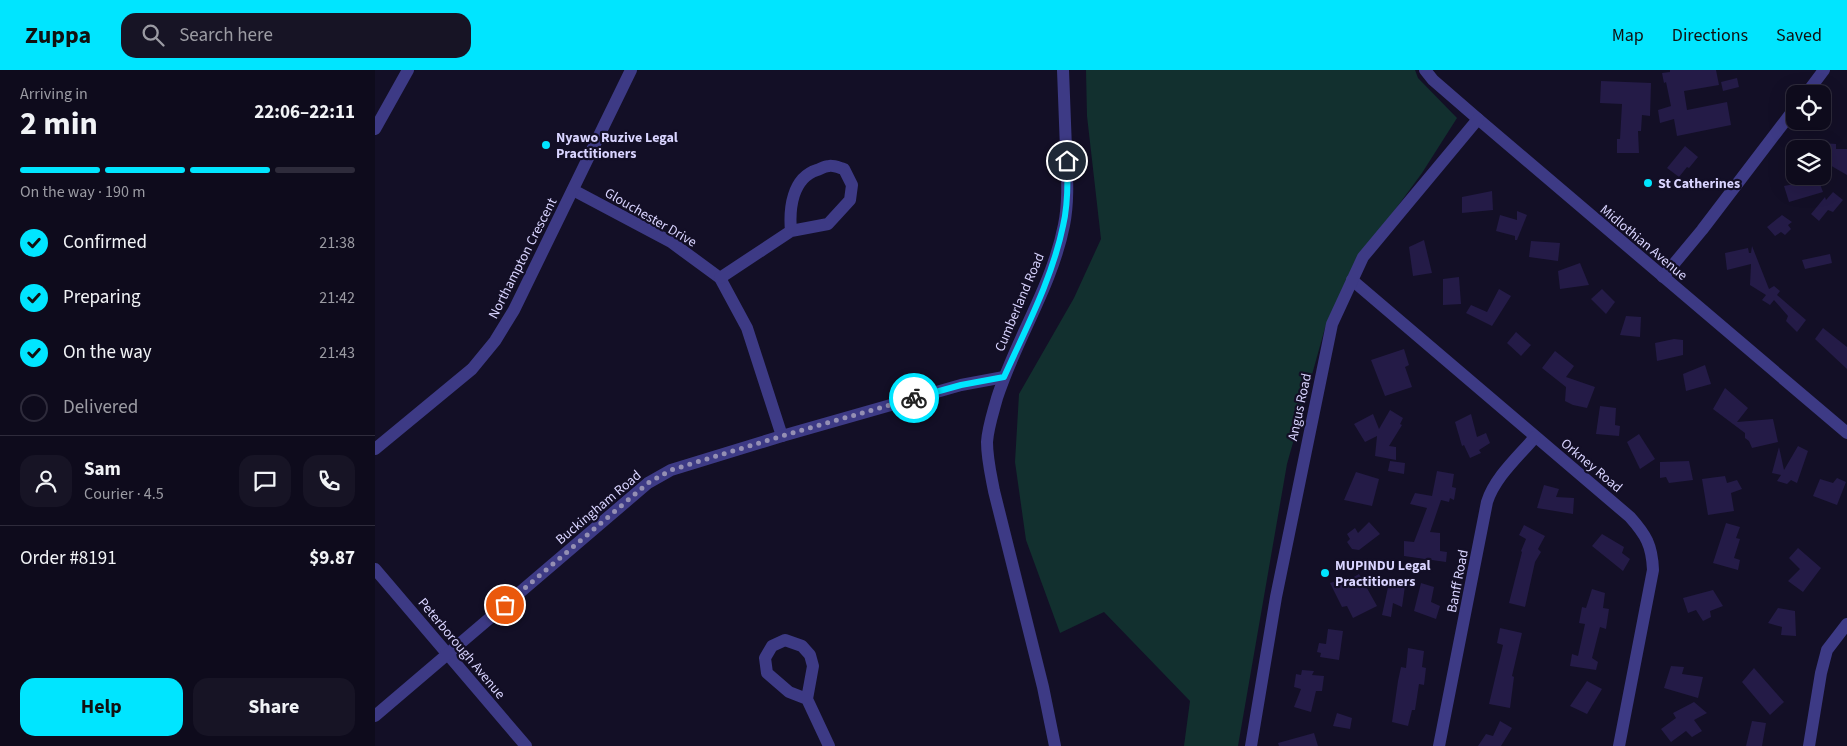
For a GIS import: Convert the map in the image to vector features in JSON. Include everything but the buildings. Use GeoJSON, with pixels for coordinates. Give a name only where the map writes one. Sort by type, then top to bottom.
{"type":"FeatureCollection","features":[{"type":"Feature","properties":{"kind":"street"},"geometry":{"type":"LineString","coordinates":[[375,129],[408,70]]}},
{"type":"Feature","properties":{"kind":"street","name":"Northampton Crescent"},"geometry":{"type":"LineString","coordinates":[[375,449],[472,369],[495,341],[514,310],[631,70]]}},
{"type":"Feature","properties":{"kind":"street","name":"Cumberland Road"},"geometry":{"type":"LineString","coordinates":[[1055,746],[1043,687],[989,468],[987,443],[989,424],[1004,377],[1035,308],[1057,252],[1064,226],[1067,203],[1067,179],[1063,70]]}},
{"type":"Feature","properties":{"kind":"street","name":"Midlothian Avenue"},"geometry":{"type":"LineString","coordinates":[[1425,70],[1433,80],[1478,119],[1847,434]]}},
{"type":"Feature","properties":{"kind":"street"},"geometry":{"type":"LineString","coordinates":[[1813,85],[1824,70]]}},
{"type":"Feature","properties":{"kind":"street","name":"Angus Road"},"geometry":{"type":"LineString","coordinates":[[1251,746],[1276,597],[1332,324],[1363,257],[1478,119]]}},
{"type":"Feature","properties":{"kind":"street"},"geometry":{"type":"LineString","coordinates":[[1663,277],[1702,230],[1786,120]]}},
{"type":"Feature","properties":{"kind":"street"},"geometry":{"type":"LineString","coordinates":[[720,278],[791,231],[828,224],[850,200],[852,185],[844,169],[829,166],[812,172],[802,180],[793,196],[790,215],[791,231]]}},
{"type":"Feature","properties":{"kind":"street","name":"Glouchester Drive"},"geometry":{"type":"LineString","coordinates":[[573,190],[671,242],[720,278],[747,328],[782,436]]}},
{"type":"Feature","properties":{"kind":"street","name":"Orkney Road"},"geometry":{"type":"LineString","coordinates":[[1352,280],[1630,516],[1649,541],[1653,570],[1619,746]]}},
{"type":"Feature","properties":{"kind":"street","name":"Buckingham Road"},"geometry":{"type":"LineString","coordinates":[[375,716],[648,483],[671,470],[961,385],[1004,377]]}},
{"type":"Feature","properties":{"kind":"street","name":"Banff Road"},"geometry":{"type":"LineString","coordinates":[[1439,746],[1488,497],[1497,482],[1535,437]]}},
{"type":"Feature","properties":{"kind":"street","name":"Peterborough Avenue"},"geometry":{"type":"LineString","coordinates":[[375,569],[526,746]]}},
{"type":"Feature","properties":{"kind":"street"},"geometry":{"type":"LineString","coordinates":[[1809,746],[1821,672],[1827,650],[1847,624]]}},
{"type":"Feature","properties":{"kind":"street"},"geometry":{"type":"LineString","coordinates":[[807,699],[789,692],[767,673],[765,658],[772,646],[785,640],[802,646],[810,655],[813,666],[807,699],[829,746]]}},
{"type":"Feature","properties":{"kind":"green space"},"geometry":{"type":"Polygon","coordinates":[[[1086,70],[1415,70],[1418,78],[1457,118],[1422,173],[1361,256],[1325,328],[1287,464],[1238,746],[1184,746],[1190,701],[1104,612],[1060,633],[1026,540],[1015,462],[1019,394],[1074,298],[1101,239],[1087,116],[1086,70]]]}},
{"type":"Feature","properties":{"kind":"way so far"},"geometry":{"type":"LineString","coordinates":[[505,605],[648,483],[671,470],[914,398]]}},
{"type":"Feature","properties":{"kind":"place","name":"Nyawo Ruzive Legal Practitioners"},"geometry":{"type":"Point","coordinates":[546,145]}},
{"type":"Feature","properties":{"kind":"place","name":"St Catherines"},"geometry":{"type":"Point","coordinates":[1648,183]}},
{"type":"Feature","properties":{"kind":"place","name":"MUPINDU Legal Practitioners"},"geometry":{"type":"Point","coordinates":[1325,573]}},
{"type":"Feature","properties":{"kind":"route"},"geometry":{"type":"LineString","coordinates":[[914,398],[961,385],[1004,377],[1035,308],[1057,252],[1064,226],[1067,203],[1067,161]]}}]}
